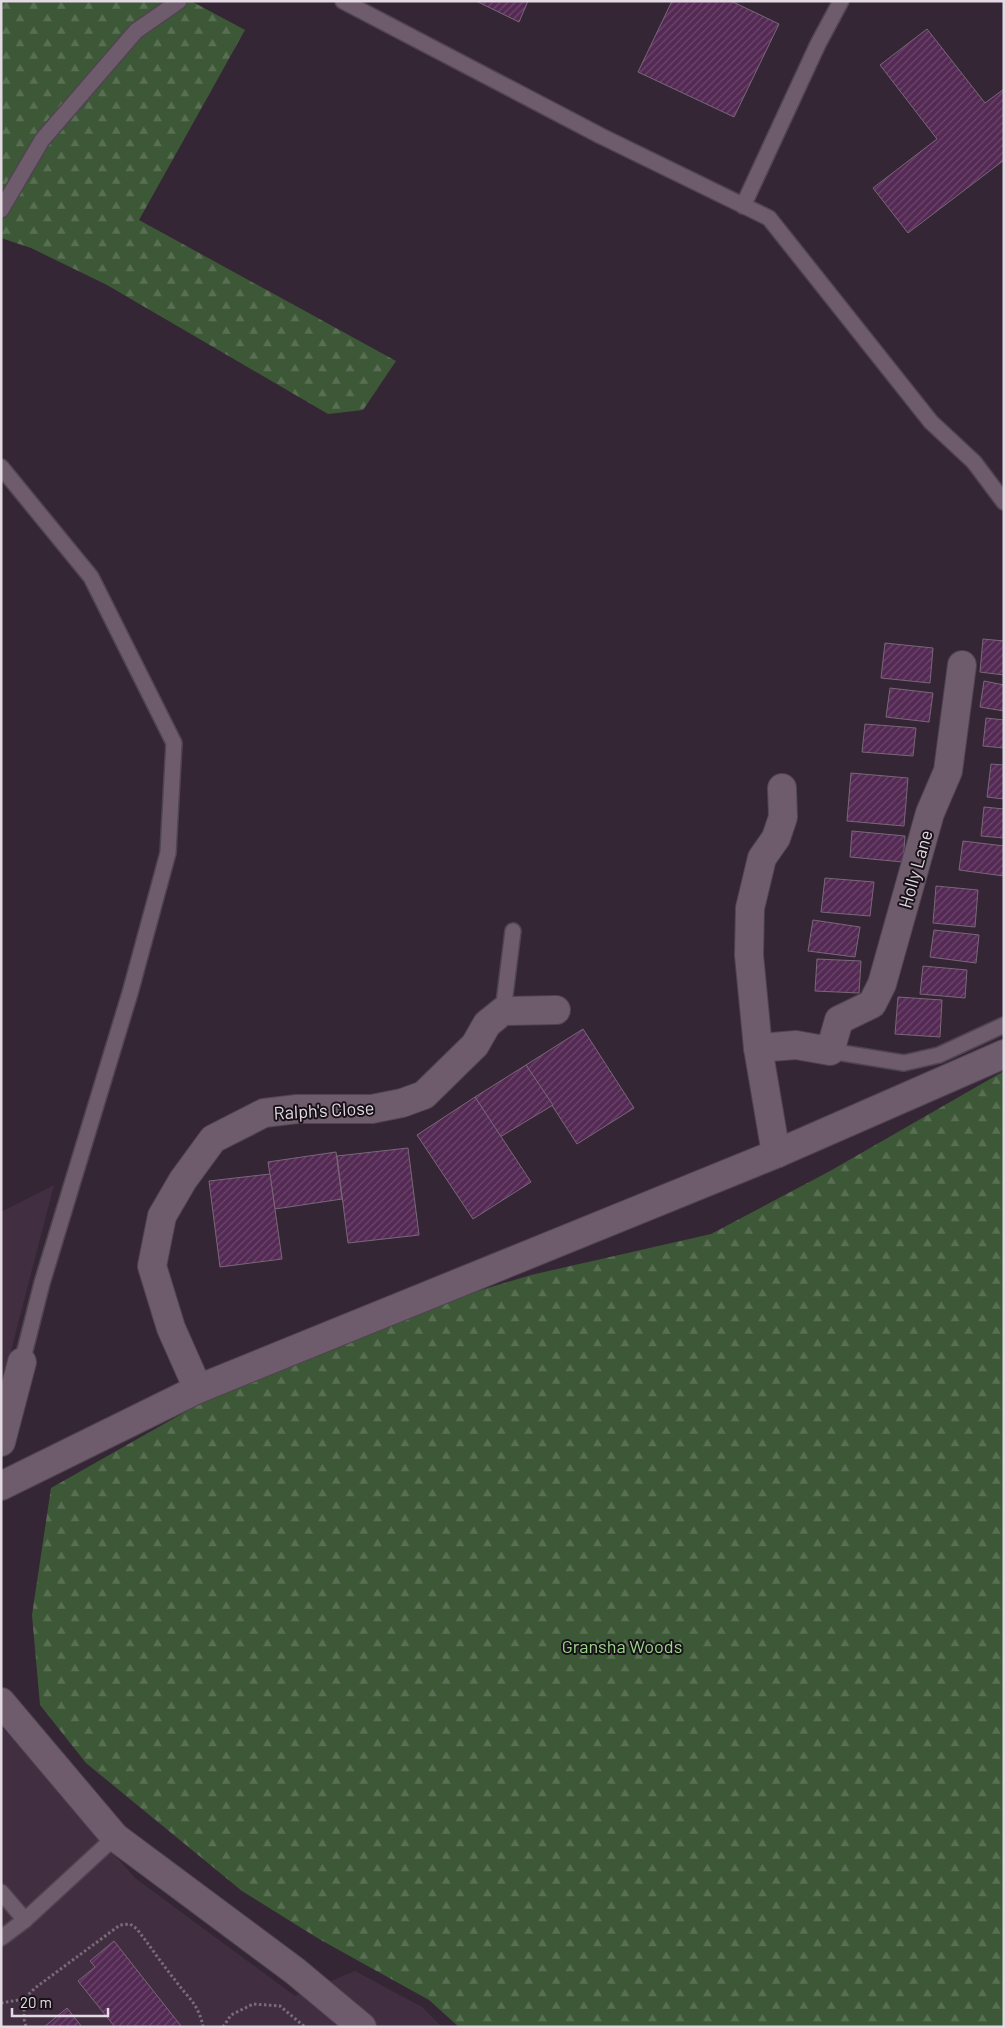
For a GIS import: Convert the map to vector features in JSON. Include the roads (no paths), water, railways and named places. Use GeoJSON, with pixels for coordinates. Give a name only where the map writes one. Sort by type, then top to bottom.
{"type":"FeatureCollection","features":[{"type":"Feature","properties":{"kind":"street","name":"Holly Lane"},"geometry":{"type":"LineString","coordinates":[[830,1050],[839,1020],[872,1004],[882,984],[930,813],[948,771],[962,664]]}},
{"type":"Feature","properties":{"kind":"street"},"geometry":{"type":"LineString","coordinates":[[778,1153],[774,1142],[758,1048],[749,955],[750,908],[762,858],[776,838],[783,817],[782,788]]}},
{"type":"Feature","properties":{"kind":"street"},"geometry":{"type":"LineString","coordinates":[[503,1011],[556,1010]]}},
{"type":"Feature","properties":{"kind":"street","name":"Ralph's Close"},"geometry":{"type":"LineString","coordinates":[[198,1389],[171,1328],[152,1266],[162,1216],[183,1180],[214,1139],[264,1113],[297,1109],[372,1109],[402,1103],[424,1095],[475,1045],[487,1024],[503,1011]]}},
{"type":"Feature","properties":{"kind":"street"},"geometry":{"type":"LineString","coordinates":[[758,1048],[796,1045],[830,1050]]}},
{"type":"Feature","properties":{"kind":"street"},"geometry":{"type":"LineString","coordinates":[[1,1486],[198,1389],[778,1153],[1004,1054]]}},
{"type":"Feature","properties":{"kind":"street"},"geometry":{"type":"LineString","coordinates":[[1,1442],[22,1362]]}},
{"type":"Feature","properties":{"kind":"street"},"geometry":{"type":"LineString","coordinates":[[1,1702],[115,1837],[295,1971],[362,2027]]}},
{"type":"Feature","properties":{"kind":"lane"},"geometry":{"type":"LineString","coordinates":[[1,210],[42,140],[136,31],[179,1]]}},
{"type":"Feature","properties":{"kind":"lane"},"geometry":{"type":"LineString","coordinates":[[343,1],[601,136],[769,218],[931,422],[974,462],[1004,502]]}},
{"type":"Feature","properties":{"kind":"lane"},"geometry":{"type":"LineString","coordinates":[[743,206],[818,44],[841,1]]}},
{"type":"Feature","properties":{"kind":"lane"},"geometry":{"type":"LineString","coordinates":[[1,467],[92,577],[174,743],[168,853],[128,1002],[42,1283],[22,1362]]}},
{"type":"Feature","properties":{"kind":"lane"},"geometry":{"type":"LineString","coordinates":[[503,1011],[512,931]]}},
{"type":"Feature","properties":{"kind":"lane"},"geometry":{"type":"LineString","coordinates":[[830,1050],[904,1062],[939,1055],[1004,1025]]}},
{"type":"Feature","properties":{"kind":"lane"},"geometry":{"type":"LineString","coordinates":[[1,1938],[25,1920],[115,1837]]}},
{"type":"Feature","properties":{"kind":"lane"},"geometry":{"type":"LineString","coordinates":[[1,1892],[25,1920]]}},
{"type":"Feature","properties":{"kind":"park label","name":"Gransha Woods"},"geometry":{"type":"Point","coordinates":[622,1646]}}]}
